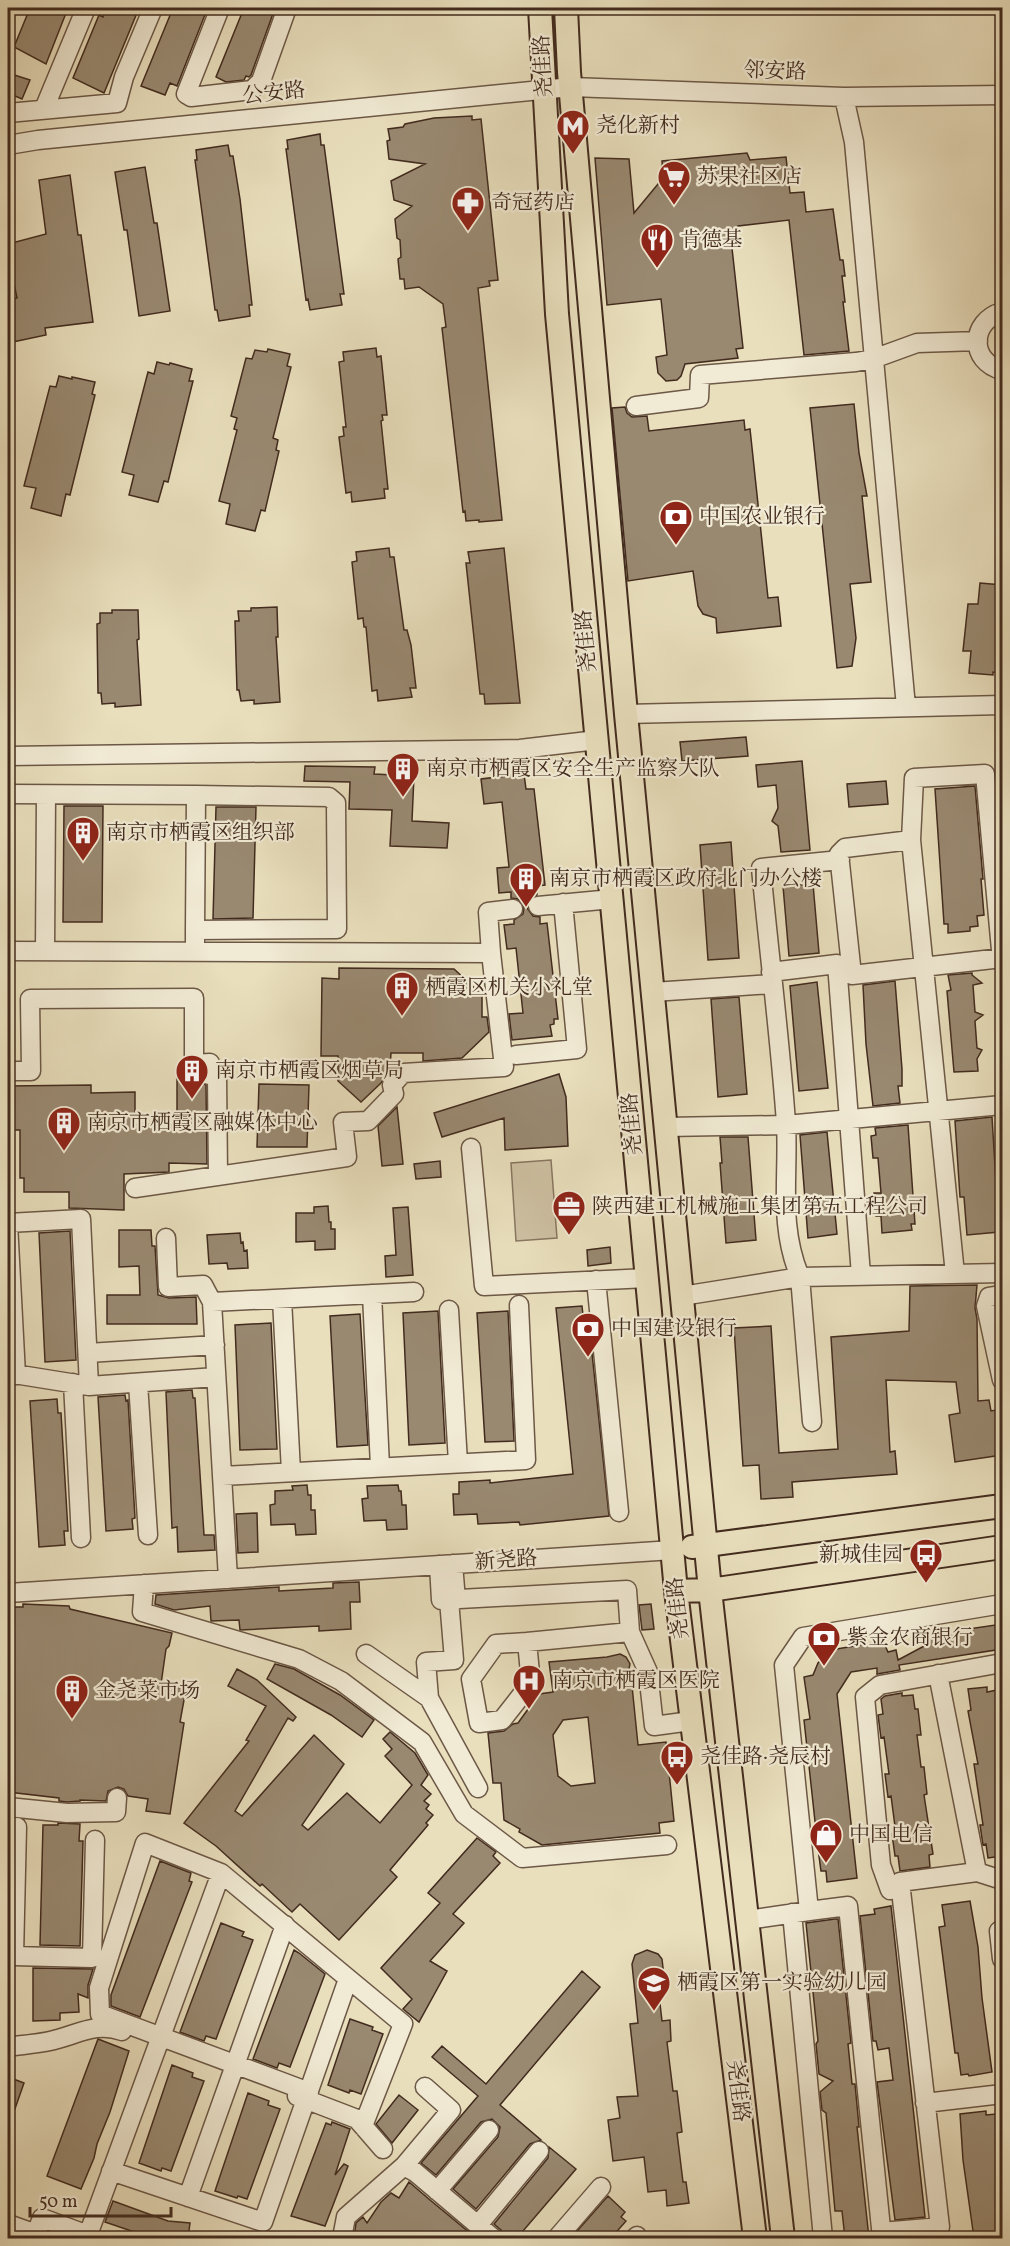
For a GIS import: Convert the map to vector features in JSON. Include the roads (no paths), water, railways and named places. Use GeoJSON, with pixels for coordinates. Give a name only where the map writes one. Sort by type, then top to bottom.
{"type":"FeatureCollection","features":[{"type":"Feature","properties":{"kind":"main road","name":"尧佳路"},"geometry":{"type":"LineString","coordinates":[[540,8],[557,314],[676,1591],[755,2238]]}},
{"type":"Feature","properties":{"kind":"main road","name":"尧佳路"},"geometry":{"type":"LineString","coordinates":[[566,8],[570,87],[626,714],[705,1546],[783,2238]]}},
{"type":"Feature","properties":{"kind":"main road","name":"新尧路"},"geometry":{"type":"LineString","coordinates":[[673,1550],[1002,1506]]}},
{"type":"Feature","properties":{"kind":"main road"},"geometry":{"type":"LineString","coordinates":[[676,1591],[710,1590],[1002,1546]]}},
{"type":"Feature","properties":{"kind":"street"},"geometry":{"type":"LineString","coordinates":[[44,109],[86,8]]}},
{"type":"Feature","properties":{"kind":"street"},"geometry":{"type":"LineString","coordinates":[[8,112],[117,103],[124,77],[153,8]]}},
{"type":"Feature","properties":{"kind":"street"},"geometry":{"type":"LineString","coordinates":[[220,8],[186,94],[191,97],[252,90],[261,81],[287,8]]}},
{"type":"Feature","properties":{"kind":"street","name":"邻安路"},"geometry":{"type":"LineString","coordinates":[[545,90],[570,87],[844,97],[1002,95]]}},
{"type":"Feature","properties":{"kind":"street","name":"公安路"},"geometry":{"type":"LineString","coordinates":[[8,145],[38,140],[545,90]]}},
{"type":"Feature","properties":{"kind":"street"},"geometry":{"type":"LineString","coordinates":[[844,97],[854,142],[906,707]]}},
{"type":"Feature","properties":{"kind":"street"},"geometry":{"type":"LineString","coordinates":[[1002,312],[987,320],[981,327],[978,341],[980,353],[985,361],[1002,370]]}},
{"type":"Feature","properties":{"kind":"street"},"geometry":{"type":"LineString","coordinates":[[636,406],[699,398],[700,375],[873,360],[916,343],[978,341]]}},
{"type":"Feature","properties":{"kind":"street"},"geometry":{"type":"LineString","coordinates":[[626,714],[1002,705]]}},
{"type":"Feature","properties":{"kind":"street"},"geometry":{"type":"LineString","coordinates":[[8,756],[520,749],[597,740]]}},
{"type":"Feature","properties":{"kind":"street"},"geometry":{"type":"LineString","coordinates":[[844,963],[852,975],[924,966],[1002,959],[1000,912],[985,774],[914,778],[911,840],[924,966],[938,1109],[955,1274]]}},
{"type":"Feature","properties":{"kind":"street"},"geometry":{"type":"LineString","coordinates":[[8,794],[329,797],[336,803],[336,929],[195,930]]}},
{"type":"Feature","properties":{"kind":"street"},"geometry":{"type":"LineString","coordinates":[[45,951],[46,795]]}},
{"type":"Feature","properties":{"kind":"street"},"geometry":{"type":"LineString","coordinates":[[195,951],[196,795]]}},
{"type":"Feature","properties":{"kind":"street"},"geometry":{"type":"LineString","coordinates":[[861,1275],[849,1119],[839,854],[844,848],[911,840]]}},
{"type":"Feature","properties":{"kind":"street"},"geometry":{"type":"LineString","coordinates":[[812,1422],[800,1277],[791,1255],[785,1216],[786,1125],[761,868],[840,860]]}},
{"type":"Feature","properties":{"kind":"street"},"geometry":{"type":"LineString","coordinates":[[538,906],[612,899]]}},
{"type":"Feature","properties":{"kind":"street"},"geometry":{"type":"LineString","coordinates":[[516,1055],[577,1049],[563,903]]}},
{"type":"Feature","properties":{"kind":"street"},"geometry":{"type":"LineString","coordinates":[[135,1188],[347,1157],[343,1122],[368,1121],[394,1094],[392,1085],[403,1073],[504,1067],[488,912],[513,909]]}},
{"type":"Feature","properties":{"kind":"street"},"geometry":{"type":"LineString","coordinates":[[8,951],[491,953]]}},
{"type":"Feature","properties":{"kind":"street"},"geometry":{"type":"LineString","coordinates":[[653,992],[771,978],[844,963]]}},
{"type":"Feature","properties":{"kind":"street"},"geometry":{"type":"LineString","coordinates":[[8,1071],[31,1071],[30,999],[194,998],[194,1064],[210,1063],[209,1075],[218,1075],[218,1176]]}},
{"type":"Feature","properties":{"kind":"street"},"geometry":{"type":"LineString","coordinates":[[666,1127],[786,1125],[938,1109],[1002,1105]]}},
{"type":"Feature","properties":{"kind":"street"},"geometry":{"type":"LineString","coordinates":[[471,1148],[484,1286],[647,1278]]}},
{"type":"Feature","properties":{"kind":"street"},"geometry":{"type":"LineString","coordinates":[[81,1538],[81,1385],[88,1353],[81,1219],[8,1223],[12,1374],[81,1385],[216,1377]]}},
{"type":"Feature","properties":{"kind":"street"},"geometry":{"type":"LineString","coordinates":[[166,1238],[168,1287],[203,1285],[212,1302],[228,1579]]}},
{"type":"Feature","properties":{"kind":"street"},"geometry":{"type":"LineString","coordinates":[[682,1296],[800,1277],[1002,1273]]}},
{"type":"Feature","properties":{"kind":"street"},"geometry":{"type":"LineString","coordinates":[[596,1280],[620,1512]]}},
{"type":"Feature","properties":{"kind":"street"},"geometry":{"type":"LineString","coordinates":[[212,1302],[414,1292]]}},
{"type":"Feature","properties":{"kind":"street"},"geometry":{"type":"LineString","coordinates":[[372,1294],[380,1467]]}},
{"type":"Feature","properties":{"kind":"street"},"geometry":{"type":"LineString","coordinates":[[1002,1294],[989,1297],[986,1306],[1002,1380]]}},
{"type":"Feature","properties":{"kind":"street"},"geometry":{"type":"LineString","coordinates":[[282,1299],[291,1472]]}},
{"type":"Feature","properties":{"kind":"street"},"geometry":{"type":"LineString","coordinates":[[222,1476],[526,1460],[519,1305]]}},
{"type":"Feature","properties":{"kind":"street"},"geometry":{"type":"LineString","coordinates":[[449,1310],[458,1463]]}},
{"type":"Feature","properties":{"kind":"street"},"geometry":{"type":"LineString","coordinates":[[88,1353],[215,1345]]}},
{"type":"Feature","properties":{"kind":"street"},"geometry":{"type":"LineString","coordinates":[[138,1383],[148,1535]]}},
{"type":"Feature","properties":{"kind":"street","name":"新尧路"},"geometry":{"type":"LineString","coordinates":[[8,1593],[673,1550]]}},
{"type":"Feature","properties":{"kind":"street"},"geometry":{"type":"LineString","coordinates":[[446,1564],[441,1600],[627,1590],[630,1632],[648,1672],[654,1726],[691,1721]]}},
{"type":"Feature","properties":{"kind":"street"},"geometry":{"type":"LineString","coordinates":[[144,1584],[142,1612],[300,1659],[341,1681],[422,1742],[464,1814],[522,1858],[667,1845]]}},
{"type":"Feature","properties":{"kind":"street"},"geometry":{"type":"LineString","coordinates":[[452,1600],[454,1660],[426,1662],[429,1698],[478,1788]]}},
{"type":"Feature","properties":{"kind":"street"},"geometry":{"type":"LineString","coordinates":[[823,2238],[784,1665],[802,1637],[1002,1604]]}},
{"type":"Feature","properties":{"kind":"street"},"geometry":{"type":"LineString","coordinates":[[527,1642],[531,1683],[502,1720],[479,1723],[471,1679],[496,1644],[630,1632]]}},
{"type":"Feature","properties":{"kind":"street"},"geometry":{"type":"LineString","coordinates":[[366,1654],[429,1698]]}},
{"type":"Feature","properties":{"kind":"street"},"geometry":{"type":"LineString","coordinates":[[1002,1663],[880,1685],[865,1697],[881,1865],[890,1890],[900,1882],[976,1872],[1002,1880]]}},
{"type":"Feature","properties":{"kind":"street"},"geometry":{"type":"LineString","coordinates":[[938,1674],[976,1872]]}},
{"type":"Feature","properties":{"kind":"street"},"geometry":{"type":"LineString","coordinates":[[8,1807],[67,1813],[116,1812],[117,1798]]}},
{"type":"Feature","properties":{"kind":"street"},"geometry":{"type":"LineString","coordinates":[[17,1827],[11,1911],[14,1956],[92,1958],[95,1840]]}},
{"type":"Feature","properties":{"kind":"street"},"geometry":{"type":"LineString","coordinates":[[363,2126],[403,2024],[220,1873],[145,1844],[99,1988],[100,2014],[159,2040],[308,2096],[357,2119],[363,2126],[383,2149]]}},
{"type":"Feature","properties":{"kind":"street"},"geometry":{"type":"LineString","coordinates":[[8,2224],[36,2234],[42,2218],[87,2235],[220,1873]]}},
{"type":"Feature","properties":{"kind":"street"},"geometry":{"type":"LineString","coordinates":[[747,1920],[848,1906],[881,2235],[940,2233],[900,1882]]}},
{"type":"Feature","properties":{"kind":"street"},"geometry":{"type":"LineString","coordinates":[[188,2197],[285,1925]]}},
{"type":"Feature","properties":{"kind":"street"},"geometry":{"type":"LineString","coordinates":[[999,1931],[1002,1959]]}},
{"type":"Feature","properties":{"kind":"street"},"geometry":{"type":"LineString","coordinates":[[111,2171],[263,2222],[348,1979]]}},
{"type":"Feature","properties":{"kind":"street"},"geometry":{"type":"LineString","coordinates":[[8,2047],[51,2041],[90,2028],[112,2027],[159,2040]]}},
{"type":"Feature","properties":{"kind":"street"},"geometry":{"type":"LineString","coordinates":[[342,2238],[346,2217],[404,2166],[451,2110],[425,2087]]}},
{"type":"Feature","properties":{"kind":"street"},"geometry":{"type":"LineString","coordinates":[[925,2103],[1002,2094]]}},
{"type":"Feature","properties":{"kind":"street"},"geometry":{"type":"LineString","coordinates":[[437,2191],[489,2130]]}},
{"type":"Feature","properties":{"kind":"street"},"geometry":{"type":"LineString","coordinates":[[478,2225],[539,2151]]}},
{"type":"Feature","properties":{"kind":"street"},"geometry":{"type":"LineString","coordinates":[[404,2166],[415,2172],[493,2238]]}},
{"type":"Feature","properties":{"kind":"street"},"geometry":{"type":"LineString","coordinates":[[556,2238],[600,2187]]}},
{"type":"Feature","properties":{"kind":"place","name":"尧化新村"},"geometry":{"type":"Point","coordinates":[573,155]}},
{"type":"Feature","properties":{"kind":"place","name":"苏果社区店"},"geometry":{"type":"Point","coordinates":[674,206]}},
{"type":"Feature","properties":{"kind":"place","name":"奇冠药店"},"geometry":{"type":"Point","coordinates":[468,232]}},
{"type":"Feature","properties":{"kind":"place","name":"肯德基"},"geometry":{"type":"Point","coordinates":[657,269]}},
{"type":"Feature","properties":{"kind":"place","name":"中国农业银行"},"geometry":{"type":"Point","coordinates":[676,546]}},
{"type":"Feature","properties":{"kind":"place","name":"南京市栖霞区安全生产监察大队"},"geometry":{"type":"Point","coordinates":[403,798]}},
{"type":"Feature","properties":{"kind":"place","name":"南京市栖霞区组织部"},"geometry":{"type":"Point","coordinates":[83,862]}},
{"type":"Feature","properties":{"kind":"place","name":"南京市栖霞区政府北门办公楼"},"geometry":{"type":"Point","coordinates":[526,908]}},
{"type":"Feature","properties":{"kind":"place","name":"栖霞区机关小礼堂"},"geometry":{"type":"Point","coordinates":[402,1017]}},
{"type":"Feature","properties":{"kind":"place","name":"南京市栖霞区烟草局"},"geometry":{"type":"Point","coordinates":[192,1100]}},
{"type":"Feature","properties":{"kind":"place","name":"南京市栖霞区融媒体中心"},"geometry":{"type":"Point","coordinates":[64,1152]}},
{"type":"Feature","properties":{"kind":"place","name":"陕西建工机械施工集团第五工程公司"},"geometry":{"type":"Point","coordinates":[569,1236]}},
{"type":"Feature","properties":{"kind":"place","name":"中国建设银行"},"geometry":{"type":"Point","coordinates":[588,1358]}},
{"type":"Feature","properties":{"kind":"place","name":"新城佳园"},"geometry":{"type":"Point","coordinates":[926,1584]}},
{"type":"Feature","properties":{"kind":"place","name":"紫金农商银行"},"geometry":{"type":"Point","coordinates":[824,1667]}},
{"type":"Feature","properties":{"kind":"place","name":"南京市栖霞区医院"},"geometry":{"type":"Point","coordinates":[529,1710]}},
{"type":"Feature","properties":{"kind":"place","name":"金尧菜市场"},"geometry":{"type":"Point","coordinates":[72,1720]}},
{"type":"Feature","properties":{"kind":"place","name":"尧佳路·尧辰村"},"geometry":{"type":"Point","coordinates":[677,1786]}},
{"type":"Feature","properties":{"kind":"place","name":"中国电信"},"geometry":{"type":"Point","coordinates":[826,1864]}},
{"type":"Feature","properties":{"kind":"place","name":"栖霞区第一实验幼儿园"},"geometry":{"type":"Point","coordinates":[654,2012]}}]}
